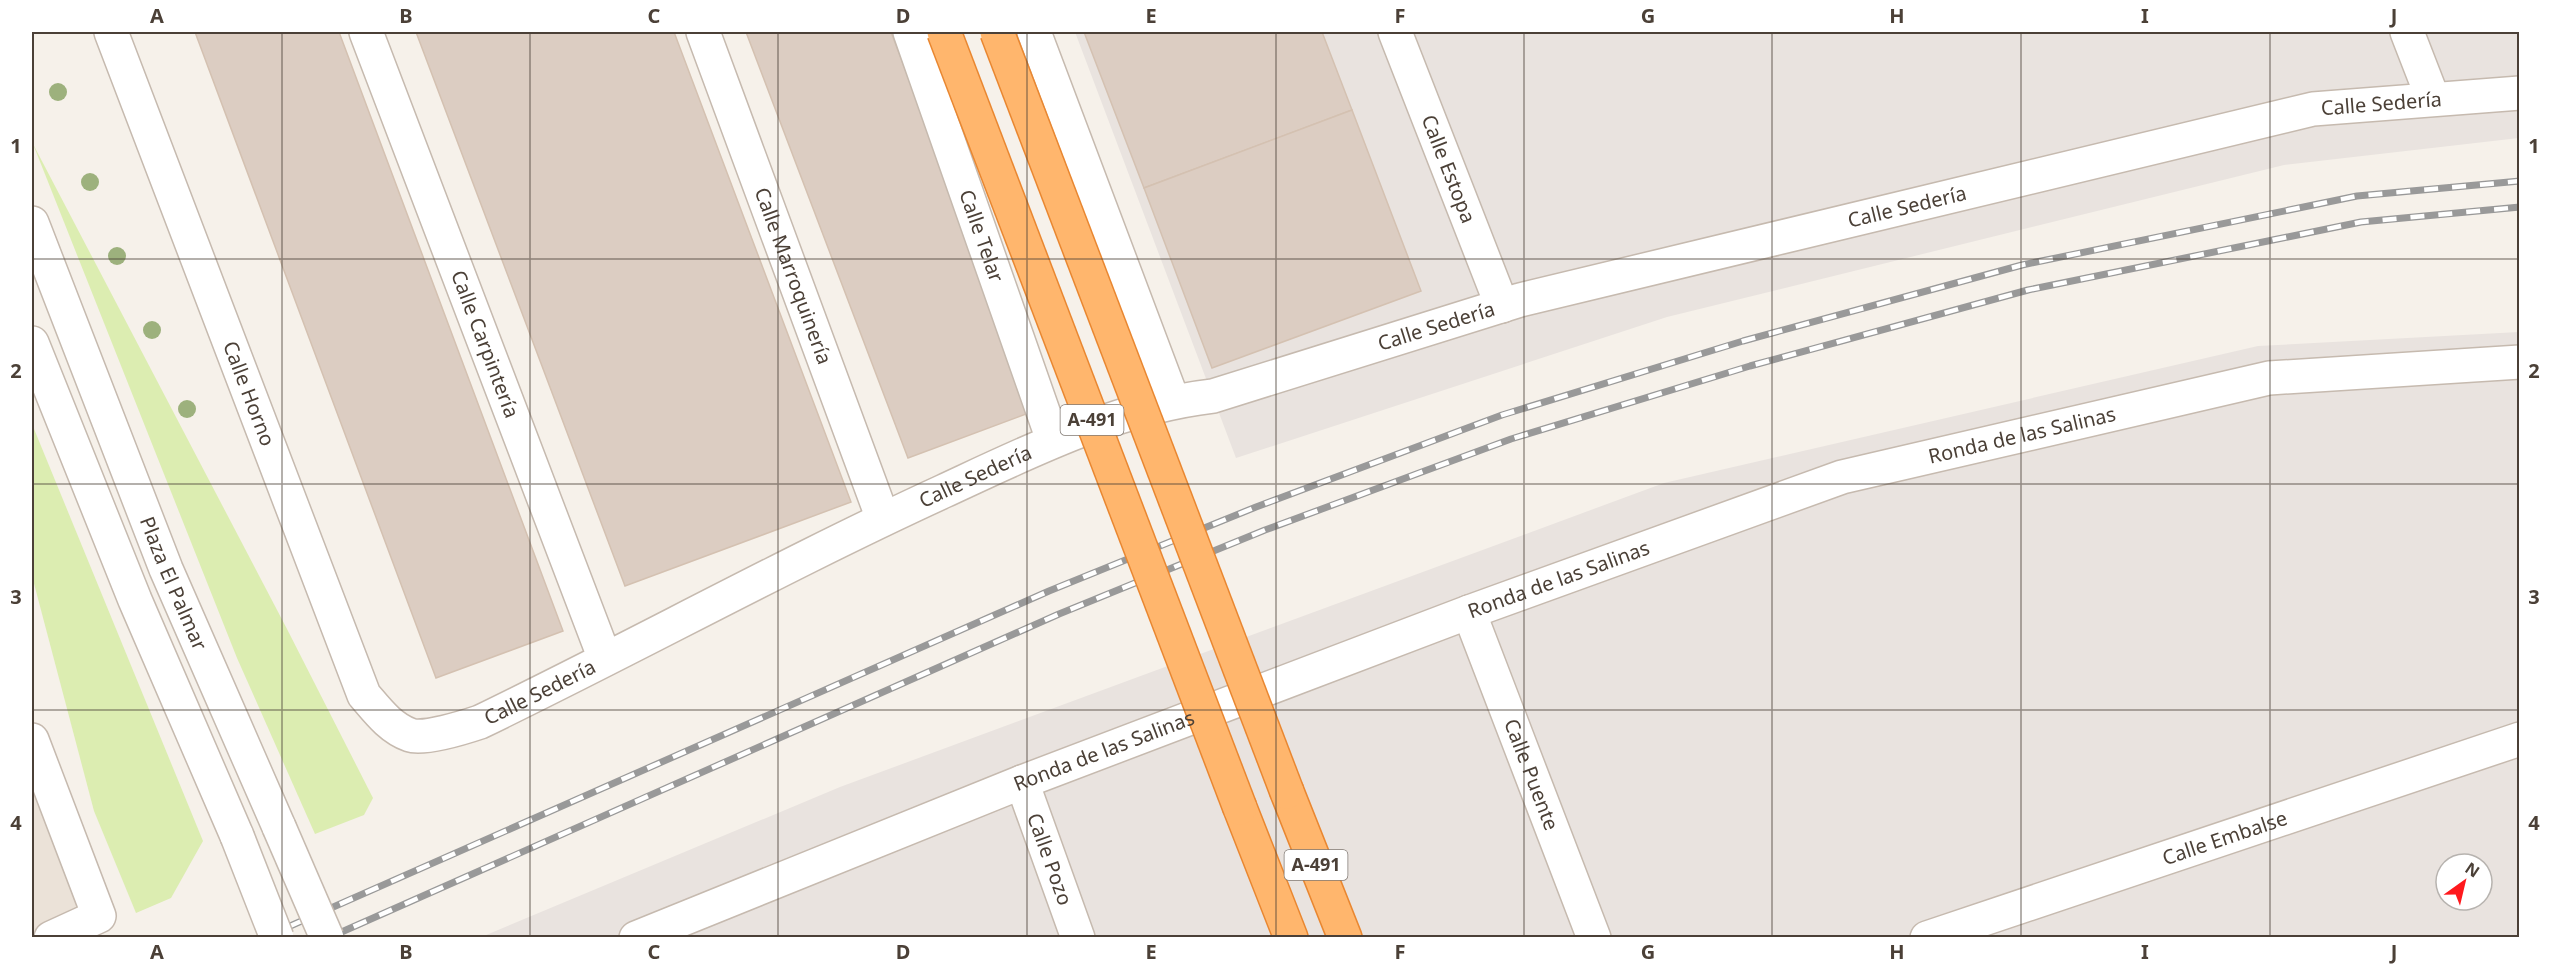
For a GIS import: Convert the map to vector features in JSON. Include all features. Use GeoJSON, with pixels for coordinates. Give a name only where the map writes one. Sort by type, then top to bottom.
{"type":"FeatureCollection","features":[{"type":"Feature","properties":{"kind":"highway","name":"A-491"},"geometry":{"type":"LineString","coordinates":[[944,32],[1291,938]]}},
{"type":"Feature","properties":{"kind":"highway","name":"A-491"},"geometry":{"type":"LineString","coordinates":[[997,32],[1345,938]]}},
{"type":"Feature","properties":{"kind":"street","name":"Calle Horno"},"geometry":{"type":"LineString","coordinates":[[111,32],[364,694],[386,720],[412,736]]}},
{"type":"Feature","properties":{"kind":"street","name":"Calle Carpintería"},"geometry":{"type":"LineString","coordinates":[[366,32],[605,659]]}},
{"type":"Feature","properties":{"kind":"street","name":"Calle Marroquinería"},"geometry":{"type":"LineString","coordinates":[[703,32],[883,519]]}},
{"type":"Feature","properties":{"kind":"street","name":"Calle Telar"},"geometry":{"type":"LineString","coordinates":[[910,32],[1053,440]]}},
{"type":"Feature","properties":{"kind":"street"},"geometry":{"type":"LineString","coordinates":[[1034,32],[1173,401]]}},
{"type":"Feature","properties":{"kind":"street","name":"Calle Estopa"},"geometry":{"type":"LineString","coordinates":[[1395,32],[1502,306]]}},
{"type":"Feature","properties":{"kind":"street"},"geometry":{"type":"LineString","coordinates":[[2407,32],[2433,99]]}},
{"type":"Feature","properties":{"kind":"street","name":"Calle Sedería"},"geometry":{"type":"LineString","coordinates":[[412,736],[448,732],[480,722],[883,519],[1053,440],[1173,401],[1213,396],[1532,297],[2313,109],[2520,93]]}},
{"type":"Feature","properties":{"kind":"street","name":"Plaza El Palmar"},"geometry":{"type":"LineString","coordinates":[[32,223],[166,569],[327,938]]}},
{"type":"Feature","properties":{"kind":"street","name":"Plaza El Palmar"},"geometry":{"type":"LineString","coordinates":[[32,343],[135,600],[237,836],[277,938]]}},
{"type":"Feature","properties":{"kind":"street","name":"Ronda de las Salinas"},"geometry":{"type":"LineString","coordinates":[[636,938],[1022,782],[1469,612],[1842,477],[2269,378],[2520,362]]}},
{"type":"Feature","properties":{"kind":"street","name":"Calle Puente"},"geometry":{"type":"LineString","coordinates":[[1469,612],[1594,938]]}},
{"type":"Feature","properties":{"kind":"street","name":"Calle Embalse"},"geometry":{"type":"LineString","coordinates":[[1928,938],[2520,739]]}},
{"type":"Feature","properties":{"kind":"street"},"geometry":{"type":"LineString","coordinates":[[32,740],[99,916],[51,938]]}},
{"type":"Feature","properties":{"kind":"street","name":"Calle Pozo"},"geometry":{"type":"LineString","coordinates":[[1022,782],[1078,938]]}},
{"type":"Feature","properties":{"kind":"shaded area"},"geometry":{"type":"Polygon","coordinates":[[[1075,32],[2519,32],[2519,138],[2284,165],[1667,317],[1236,458],[1075,32]]]}},
{"type":"Feature","properties":{"kind":"shaded area"},"geometry":{"type":"Polygon","coordinates":[[[2519,332],[2519,937],[479,938],[840,787],[1664,483],[2258,346],[2519,332]]]}},
{"type":"Feature","properties":{"kind":"shaded area"},"geometry":{"type":"Polygon","coordinates":[[[32,764],[96,934],[87,937],[32,937],[32,764]]]}},
{"type":"Feature","properties":{"kind":"green space"},"geometry":{"type":"Polygon","coordinates":[[[33,144],[373,798],[364,815],[315,834],[237,658],[33,144]]]}},
{"type":"Feature","properties":{"kind":"green space"},"geometry":{"type":"Polygon","coordinates":[[[32,424],[203,841],[171,898],[136,913],[94,811],[32,576],[32,424]]]}},
{"type":"Feature","properties":{"kind":"building"},"geometry":{"type":"Polygon","coordinates":[[[195,32],[339,32],[563,631],[436,678],[195,32]]]}},
{"type":"Feature","properties":{"kind":"building"},"geometry":{"type":"Polygon","coordinates":[[[416,32],[674,32],[851,502],[625,586],[416,32]]]}},
{"type":"Feature","properties":{"kind":"building"},"geometry":{"type":"Polygon","coordinates":[[[746,32],[891,32],[1034,411],[908,458],[746,32]]]}},
{"type":"Feature","properties":{"kind":"building"},"geometry":{"type":"Polygon","coordinates":[[[1084,32],[1322,32],[1352,110],[1144,188],[1084,32]]]}},
{"type":"Feature","properties":{"kind":"building"},"geometry":{"type":"Polygon","coordinates":[[[1352,110],[1421,291],[1212,368],[1144,188],[1352,110]]]}},
{"type":"Feature","properties":{"kind":"railway"},"geometry":{"type":"LineString","coordinates":[[263,938],[1049,591],[1256,507],[1502,415],[1743,341],[2022,265],[2357,196],[2520,181]]}},
{"type":"Feature","properties":{"kind":"railway"},"geometry":{"type":"LineString","coordinates":[[328,938],[1059,614],[1265,530],[1511,439],[1750,366],[2028,290],[2361,222],[2520,207]]}}]}
